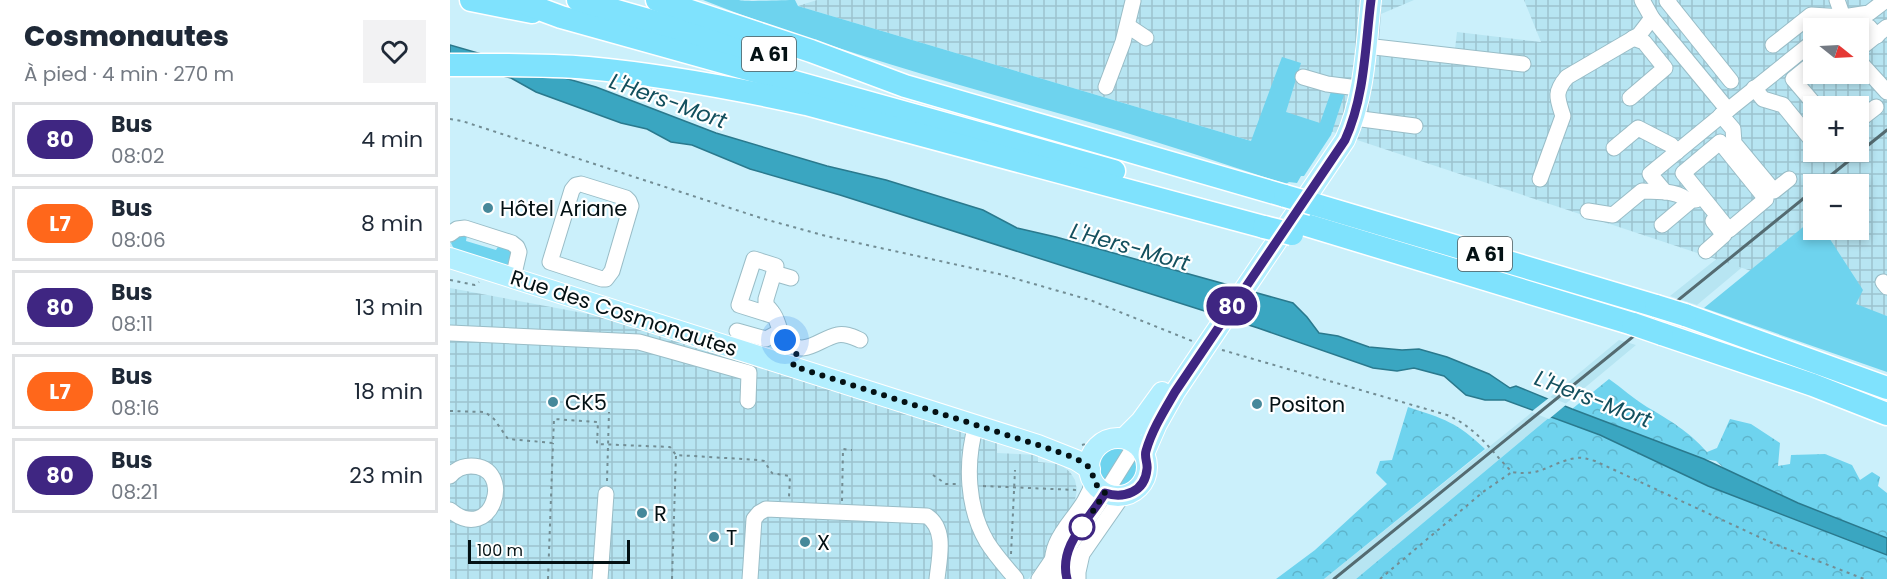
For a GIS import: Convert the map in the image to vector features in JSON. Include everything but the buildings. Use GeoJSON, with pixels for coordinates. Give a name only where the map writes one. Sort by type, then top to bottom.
{"type":"FeatureCollection","features":[{"type":"Feature","properties":{"kind":"highway","name":"A 61"},"geometry":{"type":"LineString","coordinates":[[471,0],[561,17],[1294,207],[1656,306],[1887,388]]}},
{"type":"Feature","properties":{"kind":"highway"},"geometry":{"type":"LineString","coordinates":[[515,0],[561,17]]}},
{"type":"Feature","properties":{"kind":"highway","name":"A 61"},"geometry":{"type":"LineString","coordinates":[[578,0],[807,65],[905,86],[1294,207],[1414,257],[1633,324],[1813,385],[1887,414]]}},
{"type":"Feature","properties":{"kind":"highway"},"geometry":{"type":"LineString","coordinates":[[657,0],[905,86]]}},
{"type":"Feature","properties":{"kind":"highway"},"geometry":{"type":"LineString","coordinates":[[679,0],[728,23]]}},
{"type":"Feature","properties":{"kind":"highway"},"geometry":{"type":"LineString","coordinates":[[450,65],[586,68],[671,78],[806,104],[1294,207]]}},
{"type":"Feature","properties":{"kind":"main road"},"geometry":{"type":"LineString","coordinates":[[1294,207],[1337,133],[1347,105],[1360,0]]}},
{"type":"Feature","properties":{"kind":"main road"},"geometry":{"type":"LineString","coordinates":[[1135,446],[1164,411],[1251,269],[1345,140],[1360,97],[1371,0]]}},
{"type":"Feature","properties":{"kind":"main road","name":"Rue des Cosmonautes"},"geometry":{"type":"LineString","coordinates":[[450,258],[557,291],[795,357],[1076,460],[1099,486]]}},
{"type":"Feature","properties":{"kind":"main road"},"geometry":{"type":"LineString","coordinates":[[1110,439],[1135,446],[1147,471],[1144,479],[1133,492],[1099,486],[1093,453],[1098,447],[1110,439]]}},
{"type":"Feature","properties":{"kind":"main road","name":"Rue des Cosmonautes"},"geometry":{"type":"LineString","coordinates":[[1038,445],[1079,450],[1098,447]]}},
{"type":"Feature","properties":{"kind":"street"},"geometry":{"type":"LineString","coordinates":[[1106,87],[1128,26],[1134,0]]}},
{"type":"Feature","properties":{"kind":"street"},"geometry":{"type":"LineString","coordinates":[[1294,207],[1334,148],[1348,117],[1355,92],[1366,0]]}},
{"type":"Feature","properties":{"kind":"street"},"geometry":{"type":"LineString","coordinates":[[1642,0],[1652,18],[1701,77],[1724,112],[1733,129],[1734,143],[1774,191],[1789,179]]}},
{"type":"Feature","properties":{"kind":"street"},"geometry":{"type":"LineString","coordinates":[[1668,0],[1731,81]]}},
{"type":"Feature","properties":{"kind":"street"},"geometry":{"type":"LineString","coordinates":[[1837,0],[1844,17],[1882,32]]}},
{"type":"Feature","properties":{"kind":"street"},"geometry":{"type":"LineString","coordinates":[[1844,17],[1849,0]]}},
{"type":"Feature","properties":{"kind":"street"},"geometry":{"type":"LineString","coordinates":[[1773,45],[1811,15],[1844,17],[1869,13],[1886,0]]}},
{"type":"Feature","properties":{"kind":"street"},"geometry":{"type":"LineString","coordinates":[[1540,179],[1563,116],[1557,98],[1559,86],[1567,77],[1639,35],[1652,18]]}},
{"type":"Feature","properties":{"kind":"street"},"geometry":{"type":"LineString","coordinates":[[1128,26],[1146,38]]}},
{"type":"Feature","properties":{"kind":"street"},"geometry":{"type":"LineString","coordinates":[[1675,45],[1692,32]]}},
{"type":"Feature","properties":{"kind":"street"},"geometry":{"type":"LineString","coordinates":[[1869,42],[1882,32]]}},
{"type":"Feature","properties":{"kind":"street"},"geometry":{"type":"LineString","coordinates":[[1630,98],[1665,68],[1644,42],[1633,38]]}},
{"type":"Feature","properties":{"kind":"street"},"geometry":{"type":"LineString","coordinates":[[1366,46],[1523,64]]}},
{"type":"Feature","properties":{"kind":"street"},"geometry":{"type":"LineString","coordinates":[[1665,192],[1650,174],[1754,88],[1803,58]]}},
{"type":"Feature","properties":{"kind":"street"},"geometry":{"type":"LineString","coordinates":[[1701,77],[1718,64]]}},
{"type":"Feature","properties":{"kind":"street"},"geometry":{"type":"LineString","coordinates":[[1803,65],[1793,79],[1807,96]]}},
{"type":"Feature","properties":{"kind":"street"},"geometry":{"type":"LineString","coordinates":[[1869,72],[1887,92]]}},
{"type":"Feature","properties":{"kind":"street"},"geometry":{"type":"LineString","coordinates":[[1303,77],[1327,84],[1350,87]]}},
{"type":"Feature","properties":{"kind":"street"},"geometry":{"type":"LineString","coordinates":[[1754,88],[1763,99],[1783,105],[1803,130]]}},
{"type":"Feature","properties":{"kind":"street"},"geometry":{"type":"LineString","coordinates":[[1869,112],[1876,106]]}},
{"type":"Feature","properties":{"kind":"street"},"geometry":{"type":"LineString","coordinates":[[1354,118],[1415,126]]}},
{"type":"Feature","properties":{"kind":"street"},"geometry":{"type":"LineString","coordinates":[[1707,127],[1720,142],[1766,199],[1729,230],[1683,173],[1720,142]]}},
{"type":"Feature","properties":{"kind":"street"},"geometry":{"type":"LineString","coordinates":[[1614,148],[1638,128],[1671,145],[1677,152]]}},
{"type":"Feature","properties":{"kind":"street"},"geometry":{"type":"LineString","coordinates":[[580,184],[630,201],[631,206],[609,275],[602,279],[565,268],[550,260],[573,187],[580,184]]}},
{"type":"Feature","properties":{"kind":"street"},"geometry":{"type":"LineString","coordinates":[[1587,210],[1613,216],[1642,191],[1684,196],[1689,202]]}},
{"type":"Feature","properties":{"kind":"street"},"geometry":{"type":"LineString","coordinates":[[1662,225],[1694,198],[1724,235],[1706,251]]}},
{"type":"Feature","properties":{"kind":"street"},"geometry":{"type":"LineString","coordinates":[[450,234],[465,228],[512,243],[519,252],[513,278]]}},
{"type":"Feature","properties":{"kind":"street"},"geometry":{"type":"LineString","coordinates":[[774,316],[739,305],[754,259],[776,266],[766,305],[774,316],[779,332],[795,357],[838,335],[860,340]]}},
{"type":"Feature","properties":{"kind":"street"},"geometry":{"type":"LineString","coordinates":[[557,291],[565,268]]}},
{"type":"Feature","properties":{"kind":"street"},"geometry":{"type":"LineString","coordinates":[[774,273],[791,278]]}},
{"type":"Feature","properties":{"kind":"street"},"geometry":{"type":"LineString","coordinates":[[746,282],[769,289]]}},
{"type":"Feature","properties":{"kind":"street"},"geometry":{"type":"LineString","coordinates":[[738,331],[766,339],[779,332]]}},
{"type":"Feature","properties":{"kind":"street"},"geometry":{"type":"LineString","coordinates":[[450,333],[631,342],[664,348],[749,373],[748,401]]}},
{"type":"Feature","properties":{"kind":"street"},"geometry":{"type":"LineString","coordinates":[[976,425],[971,443],[970,485],[976,516],[987,542],[1016,579]]}},
{"type":"Feature","properties":{"kind":"street"},"geometry":{"type":"LineString","coordinates":[[450,476],[464,466],[476,466],[491,476],[496,492],[491,509],[477,518],[460,517],[450,510]]}},
{"type":"Feature","properties":{"kind":"street"},"geometry":{"type":"LineString","coordinates":[[1039,579],[1052,560],[1058,539],[1085,499],[1099,486]]}},
{"type":"Feature","properties":{"kind":"street"},"geometry":{"type":"LineString","coordinates":[[1067,579],[1065,565],[1070,545],[1099,486]]}},
{"type":"Feature","properties":{"kind":"street"},"geometry":{"type":"LineString","coordinates":[[1078,579],[1099,486]]}},
{"type":"Feature","properties":{"kind":"street"},"geometry":{"type":"LineString","coordinates":[[600,579],[606,494]]}},
{"type":"Feature","properties":{"kind":"street"},"geometry":{"type":"LineString","coordinates":[[750,579],[754,519],[766,509],[927,516],[933,520],[940,532],[938,579]]}},
{"type":"Feature","properties":{"kind":"street"},"geometry":{"type":"LineString","coordinates":[[1052,560],[1054,579]]}},
{"type":"Feature","properties":{"kind":"path"},"geometry":{"type":"LineString","coordinates":[[450,119],[474,124],[765,219],[826,236],[999,274],[1068,293],[1204,343],[1447,415],[1462,422],[1478,435],[1512,472]]}},
{"type":"Feature","properties":{"kind":"path"},"geometry":{"type":"LineString","coordinates":[[450,280],[475,285],[481,281]]}},
{"type":"Feature","properties":{"kind":"path"},"geometry":{"type":"LineString","coordinates":[[450,411],[485,412],[494,419],[508,439],[553,443]]}},
{"type":"Feature","properties":{"kind":"path"},"geometry":{"type":"LineString","coordinates":[[606,494],[609,412]]}},
{"type":"Feature","properties":{"kind":"path"},"geometry":{"type":"LineString","coordinates":[[548,579],[554,419],[598,422],[597,444],[670,447],[676,455],[672,579]]}},
{"type":"Feature","properties":{"kind":"path"},"geometry":{"type":"LineString","coordinates":[[842,505],[843,449],[852,450]]}},
{"type":"Feature","properties":{"kind":"path"},"geometry":{"type":"LineString","coordinates":[[676,455],[764,461],[772,473],[790,476],[789,498],[798,498]]}},
{"type":"Feature","properties":{"kind":"path"},"geometry":{"type":"LineString","coordinates":[[1380,579],[1483,492],[1512,472],[1531,473],[1575,458],[1583,458],[1772,543],[1864,579]]}},
{"type":"Feature","properties":{"kind":"path"},"geometry":{"type":"LineString","coordinates":[[1011,558],[1015,470]]}},
{"type":"Feature","properties":{"kind":"path"},"geometry":{"type":"LineString","coordinates":[[933,475],[946,484],[1014,487],[1099,486]]}},
{"type":"Feature","properties":{"kind":"shaded area"},"geometry":{"type":"Polygon","coordinates":[[[817,0],[1414,0],[1381,14],[1379,40],[1455,49],[1457,32],[1541,42],[1524,0],[1887,0],[1887,316],[1324,129],[1298,155],[798,6],[817,0]]]}},
{"type":"Feature","properties":{"kind":"shaded area"},"geometry":{"type":"Polygon","coordinates":[[[450,45],[596,87],[716,133],[827,166],[886,180],[983,210],[1017,228],[1293,303],[1319,333],[1338,336],[1369,347],[1419,349],[1447,357],[1489,374],[1510,388],[1516,386],[1704,459],[1798,503],[1887,538],[1887,555],[1708,486],[1600,435],[1505,400],[1485,400],[1466,395],[1444,376],[1414,368],[1397,371],[1373,368],[1258,328],[840,195],[750,169],[692,145],[671,142],[647,129],[621,123],[536,92],[511,78],[450,63],[450,45]]]}},
{"type":"Feature","properties":{"kind":"shaded area"},"geometry":{"type":"Polygon","coordinates":[[[1887,147],[1869,156],[1869,150],[1887,147]]]}},
{"type":"Feature","properties":{"kind":"shaded area"},"geometry":{"type":"Polygon","coordinates":[[[1838,162],[1857,162],[1834,174],[1823,174],[1838,162]]]}},
{"type":"Feature","properties":{"kind":"shaded area"},"geometry":{"type":"Polygon","coordinates":[[[1803,190],[1803,216],[1697,305],[1670,296],[1803,190]]]}},
{"type":"Feature","properties":{"kind":"shaded area"},"geometry":{"type":"Polygon","coordinates":[[[450,288],[594,315],[997,443],[997,453],[1038,455],[1038,462],[1060,464],[1070,472],[1077,490],[1075,500],[1044,559],[1028,579],[450,579],[450,288]]]}},
{"type":"Feature","properties":{"kind":"shaded area"},"geometry":{"type":"Polygon","coordinates":[[[1619,340],[1636,345],[1356,579],[1324,579],[1520,422],[1619,340]]]}},
{"type":"Feature","properties":{"kind":"green space"},"geometry":{"type":"Polygon","coordinates":[[[703,0],[795,0],[798,6],[1251,141],[1282,57],[1301,63],[1286,112],[1320,123],[1332,89],[1345,92],[1331,135],[1304,176],[1301,176],[1297,183],[1286,184],[1138,136],[857,54],[703,0]]]}},
{"type":"Feature","properties":{"kind":"green space"},"geometry":{"type":"Polygon","coordinates":[[[1803,227],[1803,240],[1830,240],[1863,290],[1856,304],[1887,316],[1887,372],[1704,308],[1803,227]]]}},
{"type":"Feature","properties":{"kind":"green space"},"geometry":{"type":"Polygon","coordinates":[[[467,235],[466,241],[496,250],[499,245],[506,247],[513,256],[509,266],[454,249],[451,243],[456,236],[467,235]]]}},
{"type":"Feature","properties":{"kind":"green space"},"geometry":{"type":"Polygon","coordinates":[[[1609,379],[1642,404],[1679,427],[1707,452],[1717,448],[1730,419],[1751,424],[1780,443],[1778,466],[1790,464],[1791,455],[1825,454],[1852,465],[1860,480],[1872,472],[1880,477],[1878,486],[1887,493],[1887,538],[1798,503],[1725,469],[1716,461],[1704,459],[1572,409],[1609,379]]]}},
{"type":"Feature","properties":{"kind":"green space"},"geometry":{"type":"Polygon","coordinates":[[[1408,407],[1449,422],[1485,449],[1324,579],[1276,579],[1315,550],[1387,484],[1376,473],[1380,461],[1392,460],[1408,407]]]}},
{"type":"Feature","properties":{"kind":"green space"},"geometry":{"type":"Polygon","coordinates":[[[1551,416],[1600,435],[1708,486],[1887,555],[1887,579],[1356,579],[1551,416]]]}},
{"type":"Feature","properties":{"kind":"green space"},"geometry":{"type":"Polygon","coordinates":[[[1114,446],[1128,448],[1104,481],[1099,471],[1099,461],[1104,453],[1114,446]]]}},
{"type":"Feature","properties":{"kind":"green space"},"geometry":{"type":"Polygon","coordinates":[[[1134,452],[1139,462],[1137,476],[1127,486],[1117,487],[1134,452]]]}},
{"type":"Feature","properties":{"kind":"pier"},"geometry":{"type":"Polygon","coordinates":[[[1230,282],[1251,289],[1229,322],[1208,315],[1230,282]]]}},
{"type":"Feature","properties":{"kind":"pier"},"geometry":{"type":"Polygon","coordinates":[[[1550,397],[1567,404],[1549,419],[1531,412],[1550,397]]]}},
{"type":"Feature","properties":{"kind":"railway"},"geometry":{"type":"LineString","coordinates":[[1832,174],[1887,130]]}},
{"type":"Feature","properties":{"kind":"railway"},"geometry":{"type":"LineString","coordinates":[[1334,579],[1803,199]]}},
{"type":"Feature","properties":{"kind":"bus line","name":"80"},"geometry":{"type":"LineString","coordinates":[[1067,579],[1065,565],[1074,537],[1105,493],[1123,495],[1140,486],[1147,471],[1144,454],[1175,392],[1345,140],[1360,97],[1371,0]]}},
{"type":"Feature","properties":{"kind":"place","name":"Hôtel Ariane"},"geometry":{"type":"Point","coordinates":[488,208]}},
{"type":"Feature","properties":{"kind":"place","name":"CK5"},"geometry":{"type":"Point","coordinates":[553,402]}},
{"type":"Feature","properties":{"kind":"place","name":"Positon"},"geometry":{"type":"Point","coordinates":[1257,404]}},
{"type":"Feature","properties":{"kind":"place","name":"R"},"geometry":{"type":"Point","coordinates":[642,513]}},
{"type":"Feature","properties":{"kind":"place","name":"T"},"geometry":{"type":"Point","coordinates":[714,537]}},
{"type":"Feature","properties":{"kind":"place","name":"X"},"geometry":{"type":"Point","coordinates":[805,542]}},
{"type":"Feature","properties":{"kind":"route"},"geometry":{"type":"LineString","coordinates":[[785,340],[798,348],[793,366],[1038,445],[1086,466],[1090,469],[1093,481],[1105,493],[1077,535],[1082,527]]}},
{"type":"Feature","properties":{"kind":"water label","name":"L'Hers-Mort"},"geometry":{"type":"Point","coordinates":[668,101]}},
{"type":"Feature","properties":{"kind":"water label","name":"L'Hers-Mort"},"geometry":{"type":"Point","coordinates":[1130,247]}},
{"type":"Feature","properties":{"kind":"water label","name":"L'Hers-Mort"},"geometry":{"type":"Point","coordinates":[1593,399]}}]}
